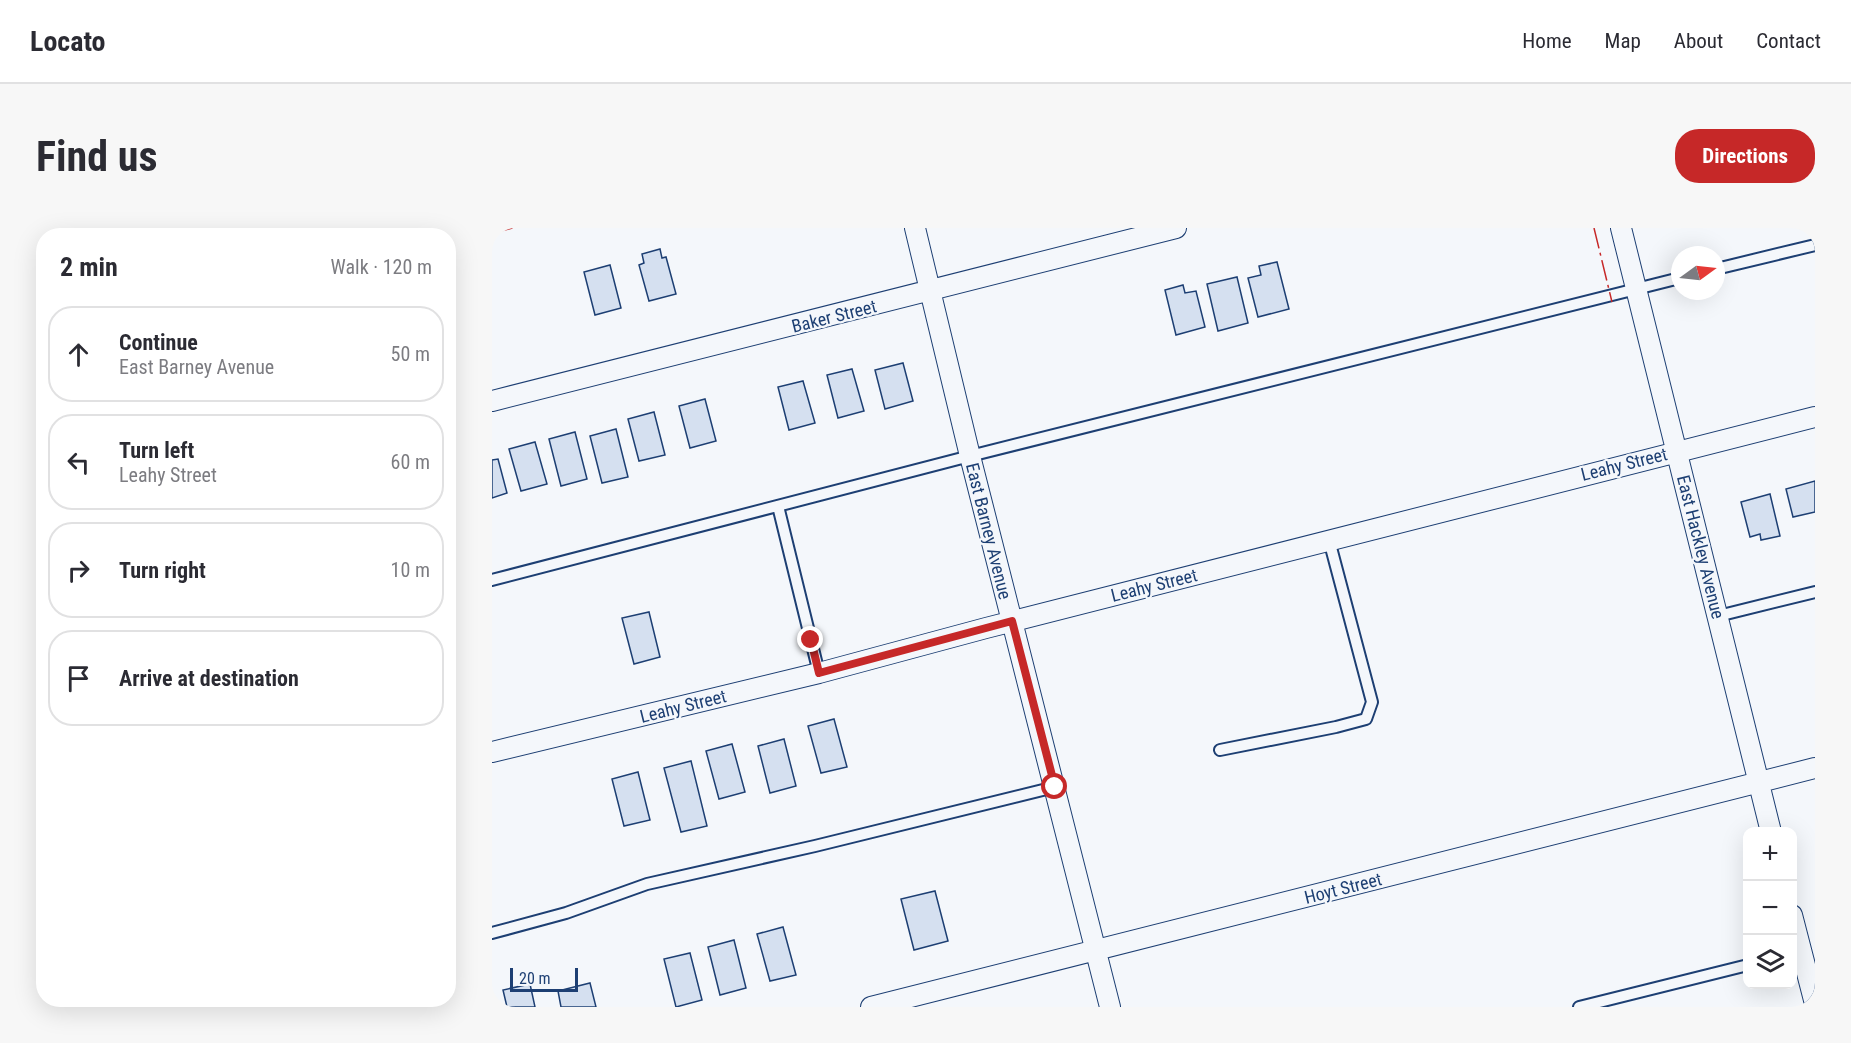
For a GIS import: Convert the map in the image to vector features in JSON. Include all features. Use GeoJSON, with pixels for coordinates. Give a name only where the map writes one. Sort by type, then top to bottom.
{"type":"FeatureCollection","features":[{"type":"Feature","properties":{"kind":"street","name":"East Barney Avenue"},"geometry":{"type":"LineString","coordinates":[[915,228],[970,456],[1110,1007]]}},
{"type":"Feature","properties":{"kind":"street","name":"Baker Street"},"geometry":{"type":"LineString","coordinates":[[492,401],[1176,228]]}},
{"type":"Feature","properties":{"kind":"street","name":"East Hackley Avenue"},"geometry":{"type":"LineString","coordinates":[[1621,228],[1770,827]]}},
{"type":"Feature","properties":{"kind":"street","name":"Leahy Street"},"geometry":{"type":"LineString","coordinates":[[492,752],[819,673],[1012,621],[1815,417]]}},
{"type":"Feature","properties":{"kind":"street","name":"Hoyt Street"},"geometry":{"type":"LineString","coordinates":[[871,1007],[1815,768]]}},
{"type":"Feature","properties":{"kind":"street"},"geometry":{"type":"LineString","coordinates":[[1797,931],[1815,1004]]}},
{"type":"Feature","properties":{"kind":"lane"},"geometry":{"type":"LineString","coordinates":[[1725,267],[1815,244]]}},
{"type":"Feature","properties":{"kind":"lane"},"geometry":{"type":"LineString","coordinates":[[492,580],[970,456],[1671,280]]}},
{"type":"Feature","properties":{"kind":"lane"},"geometry":{"type":"LineString","coordinates":[[778,506],[819,673]]}},
{"type":"Feature","properties":{"kind":"lane"},"geometry":{"type":"LineString","coordinates":[[1220,750],[1366,719],[1372,702],[1329,540]]}},
{"type":"Feature","properties":{"kind":"lane"},"geometry":{"type":"LineString","coordinates":[[1718,616],[1815,592]]}},
{"type":"Feature","properties":{"kind":"lane"},"geometry":{"type":"LineString","coordinates":[[492,933],[566,913],[647,884],[815,846],[1055,787]]}},
{"type":"Feature","properties":{"kind":"lane"},"geometry":{"type":"LineString","coordinates":[[1579,1007],[1743,966]]}},
{"type":"Feature","properties":{"kind":"building"},"geometry":{"type":"Polygon","coordinates":[[[660,249],[662,258],[666,257],[676,294],[649,301],[639,265],[644,263],[642,254],[660,249]]]}},
{"type":"Feature","properties":{"kind":"building"},"geometry":{"type":"Polygon","coordinates":[[[1277,262],[1289,309],[1258,317],[1248,278],[1261,275],[1259,266],[1277,262]]]}},
{"type":"Feature","properties":{"kind":"building"},"geometry":{"type":"Polygon","coordinates":[[[610,265],[621,308],[595,315],[584,272],[610,265]]]}},
{"type":"Feature","properties":{"kind":"building"},"geometry":{"type":"Polygon","coordinates":[[[1237,277],[1248,323],[1218,331],[1207,284],[1237,277]]]}},
{"type":"Feature","properties":{"kind":"building"},"geometry":{"type":"Polygon","coordinates":[[[1183,285],[1185,293],[1196,291],[1205,327],[1176,335],[1165,290],[1183,285]]]}},
{"type":"Feature","properties":{"kind":"building"},"geometry":{"type":"Polygon","coordinates":[[[903,363],[913,401],[885,409],[875,370],[903,363]]]}},
{"type":"Feature","properties":{"kind":"building"},"geometry":{"type":"Polygon","coordinates":[[[852,369],[864,411],[838,418],[827,375],[852,369]]]}},
{"type":"Feature","properties":{"kind":"building"},"geometry":{"type":"Polygon","coordinates":[[[803,381],[815,423],[789,430],[778,387],[803,381]]]}},
{"type":"Feature","properties":{"kind":"building"},"geometry":{"type":"Polygon","coordinates":[[[705,399],[716,441],[690,448],[679,406],[705,399]]]}},
{"type":"Feature","properties":{"kind":"building"},"geometry":{"type":"Polygon","coordinates":[[[654,412],[665,455],[639,461],[628,419],[654,412]]]}},
{"type":"Feature","properties":{"kind":"building"},"geometry":{"type":"Polygon","coordinates":[[[616,429],[628,477],[602,483],[590,436],[616,429]]]}},
{"type":"Feature","properties":{"kind":"building"},"geometry":{"type":"Polygon","coordinates":[[[575,432],[587,479],[561,486],[549,439],[575,432]]]}},
{"type":"Feature","properties":{"kind":"building"},"geometry":{"type":"Polygon","coordinates":[[[535,442],[547,484],[521,491],[509,449],[535,442]]]}},
{"type":"Feature","properties":{"kind":"building"},"geometry":{"type":"Polygon","coordinates":[[[498,459],[507,493],[492,498],[492,460],[498,459]]]}},
{"type":"Feature","properties":{"kind":"building"},"geometry":{"type":"Polygon","coordinates":[[[1815,481],[1815,512],[1793,517],[1786,489],[1815,481]]]}},
{"type":"Feature","properties":{"kind":"building"},"geometry":{"type":"Polygon","coordinates":[[[1770,494],[1780,536],[1761,540],[1760,534],[1750,537],[1741,502],[1770,494]]]}},
{"type":"Feature","properties":{"kind":"building"},"geometry":{"type":"Polygon","coordinates":[[[649,612],[660,657],[634,664],[622,618],[649,612]]]}},
{"type":"Feature","properties":{"kind":"building"},"geometry":{"type":"Polygon","coordinates":[[[834,719],[847,767],[821,773],[808,726],[834,719]]]}},
{"type":"Feature","properties":{"kind":"building"},"geometry":{"type":"Polygon","coordinates":[[[784,739],[796,786],[770,793],[758,746],[784,739]]]}},
{"type":"Feature","properties":{"kind":"building"},"geometry":{"type":"Polygon","coordinates":[[[732,744],[745,792],[719,799],[706,751],[732,744]]]}},
{"type":"Feature","properties":{"kind":"building"},"geometry":{"type":"Polygon","coordinates":[[[691,761],[707,826],[681,832],[664,768],[691,761]]]}},
{"type":"Feature","properties":{"kind":"building"},"geometry":{"type":"Polygon","coordinates":[[[638,772],[650,820],[624,826],[612,779],[638,772]]]}},
{"type":"Feature","properties":{"kind":"building"},"geometry":{"type":"Polygon","coordinates":[[[935,891],[948,941],[914,950],[901,899],[935,891]]]}},
{"type":"Feature","properties":{"kind":"building"},"geometry":{"type":"Polygon","coordinates":[[[783,927],[796,975],[770,981],[757,934],[783,927]]]}},
{"type":"Feature","properties":{"kind":"building"},"geometry":{"type":"Polygon","coordinates":[[[734,940],[746,988],[720,995],[708,947],[734,940]]]}},
{"type":"Feature","properties":{"kind":"building"},"geometry":{"type":"Polygon","coordinates":[[[690,953],[702,1000],[676,1007],[664,959],[690,953]]]}},
{"type":"Feature","properties":{"kind":"building"},"geometry":{"type":"Polygon","coordinates":[[[590,983],[596,1007],[561,1007],[558,991],[590,983]]]}},
{"type":"Feature","properties":{"kind":"building"},"geometry":{"type":"Polygon","coordinates":[[[530,984],[535,1007],[507,1007],[503,990],[530,984]]]}},
{"type":"Feature","properties":{"kind":"power"},"geometry":{"type":"LineString","coordinates":[[492,233],[513,228]]}},
{"type":"Feature","properties":{"kind":"power"},"geometry":{"type":"LineString","coordinates":[[1594,228],[1612,302]]}},
{"type":"Feature","properties":{"kind":"route"},"geometry":{"type":"LineString","coordinates":[[811,640],[819,673],[1012,621],[1055,787]]}}]}
